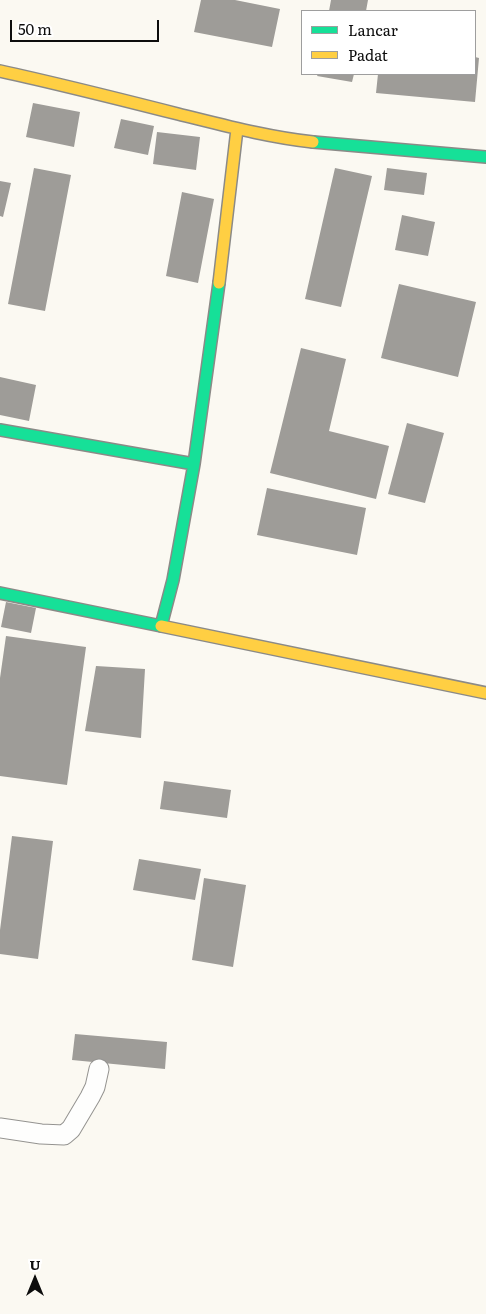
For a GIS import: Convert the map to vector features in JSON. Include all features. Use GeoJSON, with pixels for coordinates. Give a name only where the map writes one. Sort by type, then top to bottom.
{"type":"FeatureCollection","features":[{"type":"Feature","properties":{"kind":"street"},"geometry":{"type":"LineString","coordinates":[[0,71],[38,78],[237,129],[285,139],[486,157]]}},
{"type":"Feature","properties":{"kind":"street"},"geometry":{"type":"LineString","coordinates":[[161,626],[173,580],[194,464],[216,313],[237,129]]}},
{"type":"Feature","properties":{"kind":"street"},"geometry":{"type":"LineString","coordinates":[[0,430],[194,464]]}},
{"type":"Feature","properties":{"kind":"street"},"geometry":{"type":"LineString","coordinates":[[0,593],[486,694]]}},
{"type":"Feature","properties":{"kind":"street"},"geometry":{"type":"LineString","coordinates":[[0,1128],[41,1134],[64,1135],[71,1129],[90,1097],[100,1069]]}},
{"type":"Feature","properties":{"kind":"building"},"geometry":{"type":"Polygon","coordinates":[[[201,0],[235,0],[280,9],[272,47],[194,32],[201,0]]]}},
{"type":"Feature","properties":{"kind":"building"},"geometry":{"type":"Polygon","coordinates":[[[331,0],[368,0],[366,10],[329,10],[331,0]]]}},
{"type":"Feature","properties":{"kind":"building"},"geometry":{"type":"Polygon","coordinates":[[[476,57],[479,58],[475,102],[376,93],[378,75],[476,75],[476,57]]]}},
{"type":"Feature","properties":{"kind":"building"},"geometry":{"type":"Polygon","coordinates":[[[318,75],[354,75],[352,82],[318,75]]]}},
{"type":"Feature","properties":{"kind":"building"},"geometry":{"type":"Polygon","coordinates":[[[33,103],[80,112],[74,147],[26,137],[33,103]]]}},
{"type":"Feature","properties":{"kind":"building"},"geometry":{"type":"Polygon","coordinates":[[[121,119],[154,126],[148,155],[114,148],[121,119]]]}},
{"type":"Feature","properties":{"kind":"building"},"geometry":{"type":"Polygon","coordinates":[[[157,132],[200,137],[196,170],[153,164],[157,132]]]}},
{"type":"Feature","properties":{"kind":"building"},"geometry":{"type":"Polygon","coordinates":[[[34,168],[71,175],[45,311],[8,304],[34,168]]]}},
{"type":"Feature","properties":{"kind":"building"},"geometry":{"type":"Polygon","coordinates":[[[335,168],[372,176],[341,307],[305,299],[335,168]]]}},
{"type":"Feature","properties":{"kind":"building"},"geometry":{"type":"Polygon","coordinates":[[[387,168],[427,173],[424,195],[384,190],[387,168]]]}},
{"type":"Feature","properties":{"kind":"building"},"geometry":{"type":"Polygon","coordinates":[[[0,181],[11,183],[3,217],[0,216],[0,181]]]}},
{"type":"Feature","properties":{"kind":"building"},"geometry":{"type":"Polygon","coordinates":[[[182,192],[214,199],[198,283],[166,276],[182,192]]]}},
{"type":"Feature","properties":{"kind":"building"},"geometry":{"type":"Polygon","coordinates":[[[402,215],[435,222],[428,256],[395,250],[402,215]]]}},
{"type":"Feature","properties":{"kind":"building"},"geometry":{"type":"Polygon","coordinates":[[[399,284],[476,302],[458,377],[381,358],[399,284]]]}},
{"type":"Feature","properties":{"kind":"building"},"geometry":{"type":"Polygon","coordinates":[[[301,348],[346,359],[329,431],[389,446],[376,499],[270,473],[301,348]]]}},
{"type":"Feature","properties":{"kind":"building"},"geometry":{"type":"Polygon","coordinates":[[[0,377],[36,385],[29,421],[0,415],[0,377]]]}},
{"type":"Feature","properties":{"kind":"building"},"geometry":{"type":"Polygon","coordinates":[[[407,423],[444,433],[425,503],[388,494],[407,423]]]}},
{"type":"Feature","properties":{"kind":"building"},"geometry":{"type":"Polygon","coordinates":[[[267,488],[366,508],[357,555],[257,535],[267,488]]]}},
{"type":"Feature","properties":{"kind":"building"},"geometry":{"type":"Polygon","coordinates":[[[6,602],[36,608],[31,633],[1,627],[6,602]]]}},
{"type":"Feature","properties":{"kind":"building"},"geometry":{"type":"Polygon","coordinates":[[[6,636],[86,647],[67,785],[0,776],[0,678],[6,636]]]}},
{"type":"Feature","properties":{"kind":"building"},"geometry":{"type":"Polygon","coordinates":[[[96,666],[145,669],[141,738],[85,731],[96,666]]]}},
{"type":"Feature","properties":{"kind":"building"},"geometry":{"type":"Polygon","coordinates":[[[164,781],[231,790],[227,818],[160,809],[164,781]]]}},
{"type":"Feature","properties":{"kind":"building"},"geometry":{"type":"Polygon","coordinates":[[[12,836],[53,841],[38,959],[0,954],[0,930],[12,836]]]}},
{"type":"Feature","properties":{"kind":"building"},"geometry":{"type":"Polygon","coordinates":[[[139,859],[201,869],[195,900],[133,890],[139,859]]]}},
{"type":"Feature","properties":{"kind":"building"},"geometry":{"type":"Polygon","coordinates":[[[204,878],[246,885],[233,967],[192,960],[204,878]]]}},
{"type":"Feature","properties":{"kind":"building"},"geometry":{"type":"Polygon","coordinates":[[[75,1034],[167,1042],[165,1069],[72,1060],[75,1034]]]}},
{"type":"Feature","properties":{"kind":"traffic: fast"},"geometry":{"type":"LineString","coordinates":[[313,142],[486,157]]}},
{"type":"Feature","properties":{"kind":"traffic: fast"},"geometry":{"type":"LineString","coordinates":[[0,593],[161,626],[173,580],[194,464],[219,283]]}},
{"type":"Feature","properties":{"kind":"traffic: fast"},"geometry":{"type":"LineString","coordinates":[[0,430],[194,464]]}},
{"type":"Feature","properties":{"kind":"traffic: slow"},"geometry":{"type":"LineString","coordinates":[[0,71],[245,130],[313,142]]}},
{"type":"Feature","properties":{"kind":"traffic: slow"},"geometry":{"type":"LineString","coordinates":[[219,283],[237,129]]}},
{"type":"Feature","properties":{"kind":"traffic: slow"},"geometry":{"type":"LineString","coordinates":[[161,626],[486,693]]}}]}
